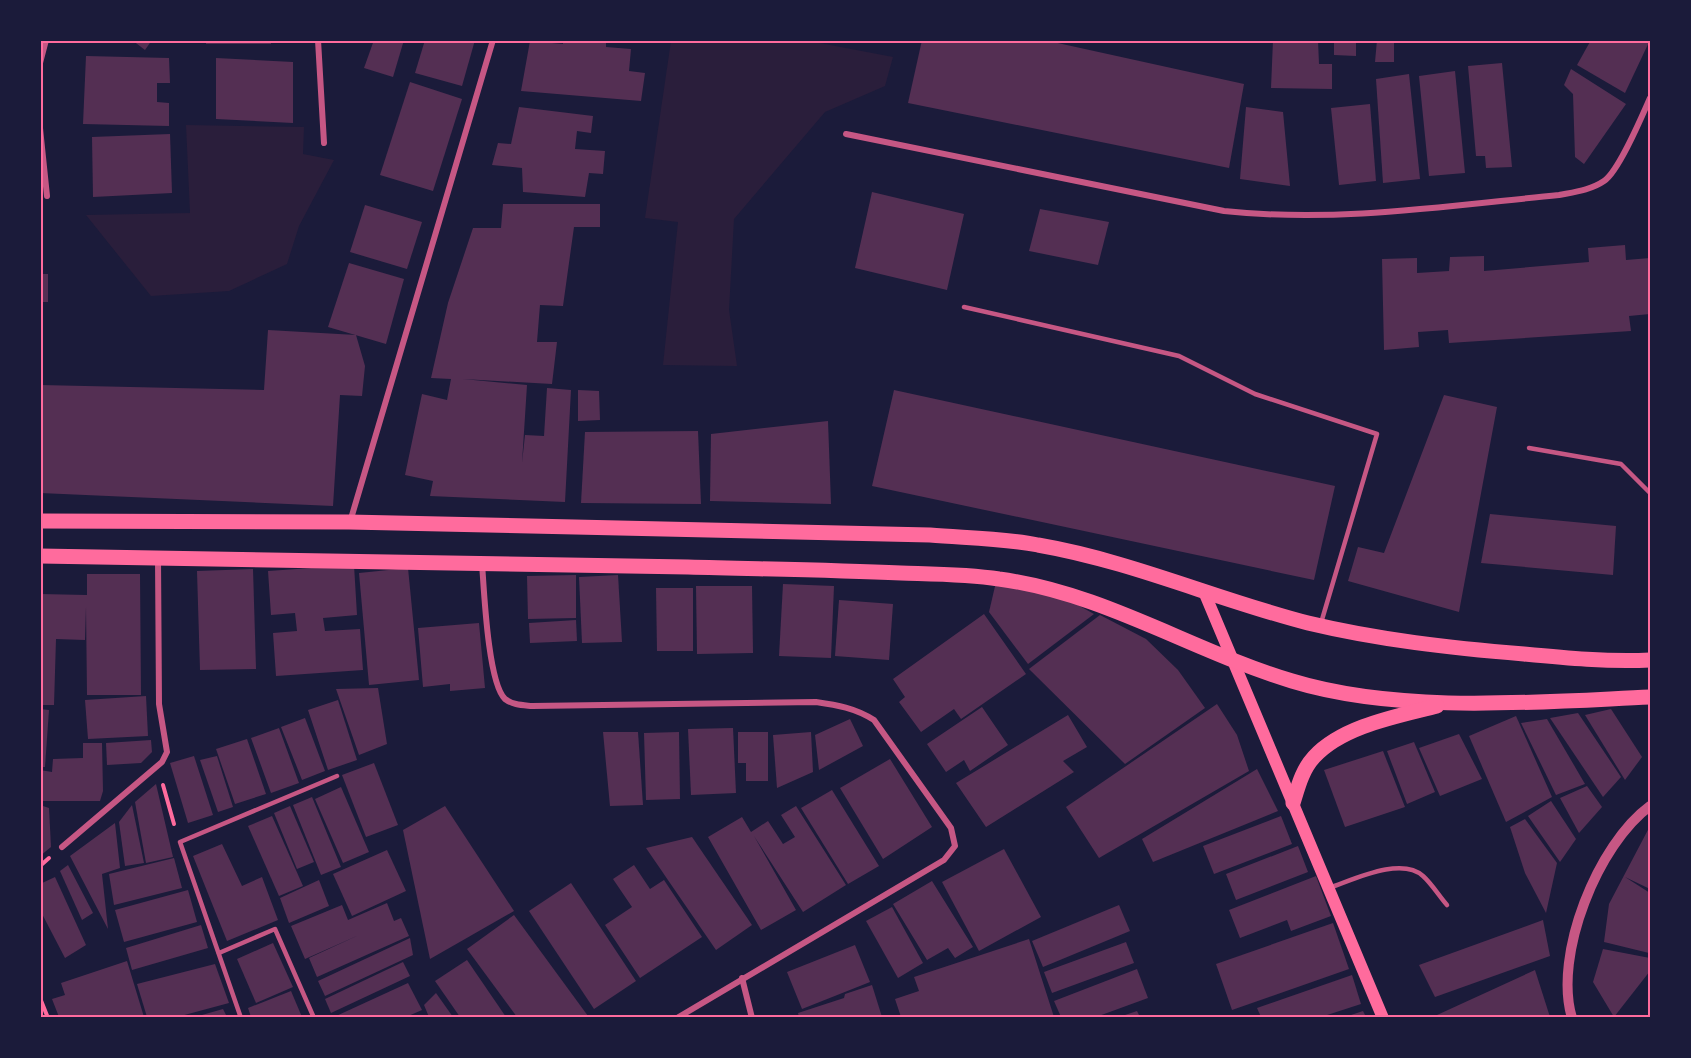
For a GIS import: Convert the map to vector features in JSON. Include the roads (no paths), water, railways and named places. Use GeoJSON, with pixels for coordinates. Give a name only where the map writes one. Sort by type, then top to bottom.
{"type":"FeatureCollection","features":[{"type":"Feature","properties":{"kind":"main road"},"geometry":{"type":"LineString","coordinates":[[40,521],[350,522],[930,535],[987,539],[1037,544],[1095,558],[1205,594],[1320,626],[1449,648],[1581,659],[1650,660]]}},
{"type":"Feature","properties":{"kind":"main road"},"geometry":{"type":"LineString","coordinates":[[40,556],[482,562],[876,572],[995,578],[1064,591],[1093,601],[1232,661],[1324,690],[1377,698],[1451,702],[1650,697]]}},
{"type":"Feature","properties":{"kind":"main road"},"geometry":{"type":"LineString","coordinates":[[1205,594],[1383,1017]]}},
{"type":"Feature","properties":{"kind":"main road"},"geometry":{"type":"LineString","coordinates":[[1293,803],[1301,777],[1313,757],[1327,746],[1369,724],[1451,702]]}},
{"type":"Feature","properties":{"kind":"street"},"geometry":{"type":"LineString","coordinates":[[40,63],[46,40]]}},
{"type":"Feature","properties":{"kind":"street"},"geometry":{"type":"LineString","coordinates":[[318,40],[324,143]]}},
{"type":"Feature","properties":{"kind":"street"},"geometry":{"type":"LineString","coordinates":[[350,522],[493,40]]}},
{"type":"Feature","properties":{"kind":"street"},"geometry":{"type":"LineString","coordinates":[[846,134],[1224,211],[1278,217],[1327,216],[1559,195],[1586,189],[1606,180],[1619,162],[1650,98]]}},
{"type":"Feature","properties":{"kind":"street"},"geometry":{"type":"LineString","coordinates":[[40,128],[47,196]]}},
{"type":"Feature","properties":{"kind":"street"},"geometry":{"type":"LineString","coordinates":[[62,848],[157,766],[167,752],[159,704],[158,558]]}},
{"type":"Feature","properties":{"kind":"street"},"geometry":{"type":"LineString","coordinates":[[482,562],[492,669],[499,690],[510,702],[532,705],[816,702],[842,705],[860,711],[874,720],[951,828],[955,846],[944,860],[677,1017]]}},
{"type":"Feature","properties":{"kind":"street"},"geometry":{"type":"LineString","coordinates":[[1572,1017],[1568,991],[1568,963],[1588,894],[1625,831],[1650,806]]}},
{"type":"Feature","properties":{"kind":"street"},"geometry":{"type":"LineString","coordinates":[[742,978],[752,1017]]}},
{"type":"Feature","properties":{"kind":"lane"},"geometry":{"type":"LineString","coordinates":[[964,307],[1179,356],[1255,394],[1377,434],[1320,626]]}},
{"type":"Feature","properties":{"kind":"lane"},"geometry":{"type":"LineString","coordinates":[[1529,448],[1621,464],[1650,493]]}},
{"type":"Feature","properties":{"kind":"lane"},"geometry":{"type":"LineString","coordinates":[[241,1017],[180,842],[337,776]]}},
{"type":"Feature","properties":{"kind":"lane"},"geometry":{"type":"LineString","coordinates":[[1329,888],[1378,871],[1404,868],[1422,875],[1447,905]]}},
{"type":"Feature","properties":{"kind":"lane"},"geometry":{"type":"LineString","coordinates":[[219,953],[275,929],[314,1017]]}}]}
